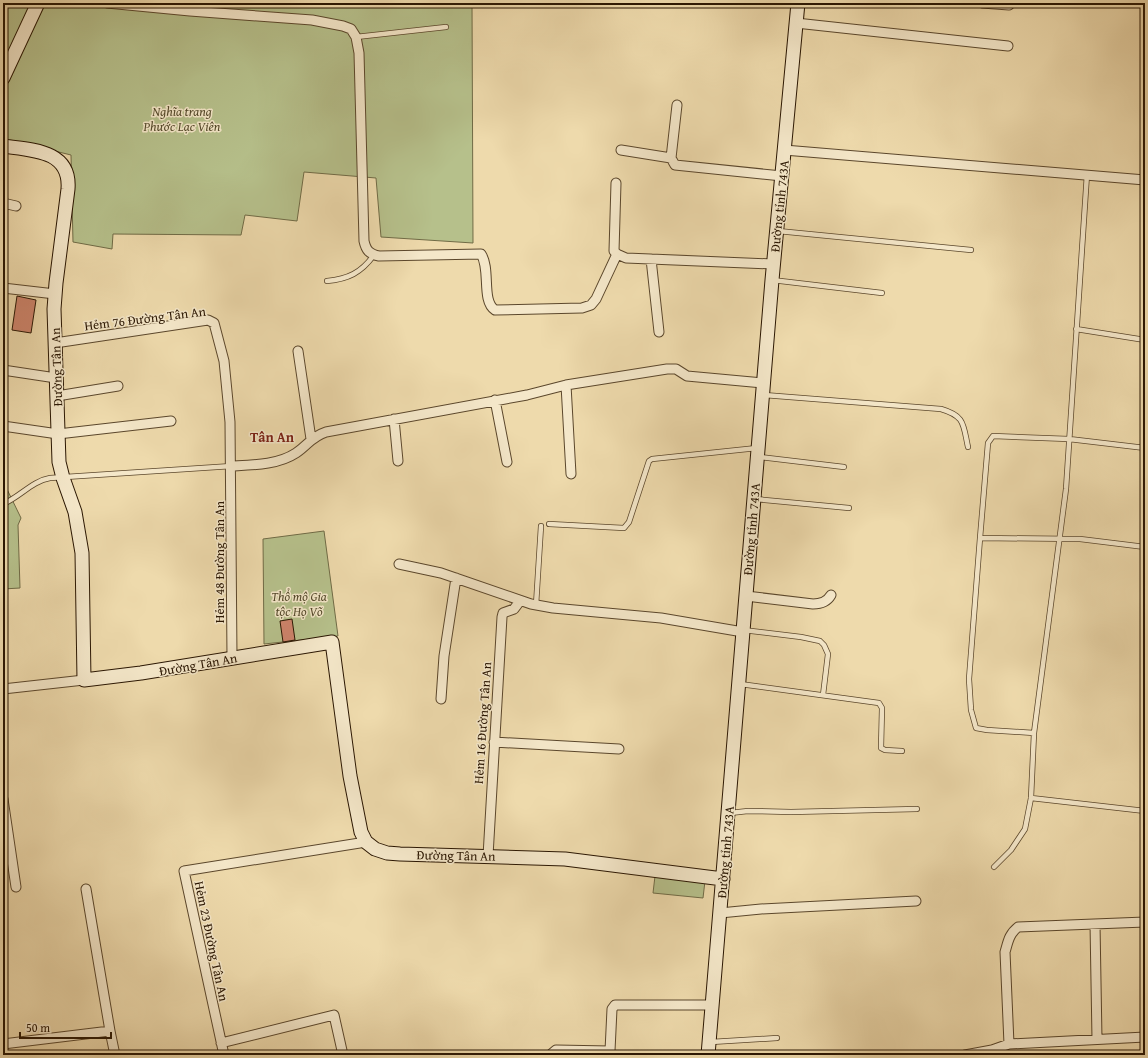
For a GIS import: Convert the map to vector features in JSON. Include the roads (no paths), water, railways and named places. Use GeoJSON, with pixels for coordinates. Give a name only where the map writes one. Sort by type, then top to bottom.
{"type":"FeatureCollection","features":[{"type":"Feature","properties":{"kind":"street"},"geometry":{"type":"LineString","coordinates":[[3,78],[38,3]]}},
{"type":"Feature","properties":{"kind":"street"},"geometry":{"type":"LineString","coordinates":[[107,3],[190,12],[312,20],[351,29],[356,37],[359,53],[364,241],[366,249],[374,255],[481,254],[486,266],[488,299],[491,308],[495,310],[582,308],[591,305],[596,299],[617,254]]}},
{"type":"Feature","properties":{"kind":"street","name":"Đường tỉnh 743A"},"geometry":{"type":"LineString","coordinates":[[708,1055],[773,264],[798,3]]}},
{"type":"Feature","properties":{"kind":"street"},"geometry":{"type":"LineString","coordinates":[[982,3],[1009,5]]}},
{"type":"Feature","properties":{"kind":"street"},"geometry":{"type":"LineString","coordinates":[[796,23],[1008,46]]}},
{"type":"Feature","properties":{"kind":"street"},"geometry":{"type":"LineString","coordinates":[[677,105],[671,158],[675,165],[782,176]]}},
{"type":"Feature","properties":{"kind":"street","name":"Đường Tân An"},"geometry":{"type":"LineString","coordinates":[[3,146],[36,150],[45,153],[64,165],[66,170],[68,189],[55,294],[56,378],[59,462],[62,478],[75,512],[82,553],[84,680],[141,673],[232,657],[332,642],[353,792],[361,832],[366,842],[375,849],[387,853],[578,860],[723,879]]}},
{"type":"Feature","properties":{"kind":"street"},"geometry":{"type":"LineString","coordinates":[[621,150],[671,158]]}},
{"type":"Feature","properties":{"kind":"street"},"geometry":{"type":"LineString","coordinates":[[784,150],[1145,180]]}},
{"type":"Feature","properties":{"kind":"street"},"geometry":{"type":"LineString","coordinates":[[616,183],[614,251],[617,254],[626,258],[651,260],[773,264]]}},
{"type":"Feature","properties":{"kind":"street"},"geometry":{"type":"LineString","coordinates":[[3,203],[16,206]]}},
{"type":"Feature","properties":{"kind":"street"},"geometry":{"type":"LineString","coordinates":[[651,260],[659,332]]}},
{"type":"Feature","properties":{"kind":"street"},"geometry":{"type":"LineString","coordinates":[[3,288],[55,294]]}},
{"type":"Feature","properties":{"kind":"street","name":"Hẻm 76 Đường Tân An"},"geometry":{"type":"LineString","coordinates":[[55,343],[212,320],[221,347],[228,388],[232,466]]}},
{"type":"Feature","properties":{"kind":"street"},"geometry":{"type":"LineString","coordinates":[[298,351],[311,439]]}},
{"type":"Feature","properties":{"kind":"street"},"geometry":{"type":"LineString","coordinates":[[232,466],[281,460],[296,453],[311,439],[326,432],[394,420],[566,385],[667,369],[676,369],[687,376],[763,389]]}},
{"type":"Feature","properties":{"kind":"street"},"geometry":{"type":"LineString","coordinates":[[3,370],[56,378]]}},
{"type":"Feature","properties":{"kind":"street"},"geometry":{"type":"LineString","coordinates":[[566,385],[571,474]]}},
{"type":"Feature","properties":{"kind":"street"},"geometry":{"type":"LineString","coordinates":[[57,396],[118,386]]}},
{"type":"Feature","properties":{"kind":"street"},"geometry":{"type":"LineString","coordinates":[[495,400],[507,462]]}},
{"type":"Feature","properties":{"kind":"street"},"geometry":{"type":"LineString","coordinates":[[394,420],[398,460]]}},
{"type":"Feature","properties":{"kind":"street"},"geometry":{"type":"LineString","coordinates":[[3,426],[58,434],[171,421]]}},
{"type":"Feature","properties":{"kind":"street","name":"Hẻm 48 Đường Tân An"},"geometry":{"type":"LineString","coordinates":[[232,466],[232,657]]}},
{"type":"Feature","properties":{"kind":"street"},"geometry":{"type":"LineString","coordinates":[[399,564],[441,573],[520,601],[536,605],[661,618],[743,631]]}},
{"type":"Feature","properties":{"kind":"street"},"geometry":{"type":"LineString","coordinates":[[441,699],[444,656],[456,578]]}},
{"type":"Feature","properties":{"kind":"street"},"geometry":{"type":"LineString","coordinates":[[746,596],[821,604],[828,600],[831,595]]}},
{"type":"Feature","properties":{"kind":"street","name":"Hẻm 16 Đường Tân An"},"geometry":{"type":"LineString","coordinates":[[488,856],[502,617],[503,613],[514,609],[520,601]]}},
{"type":"Feature","properties":{"kind":"street"},"geometry":{"type":"LineString","coordinates":[[3,689],[84,680]]}},
{"type":"Feature","properties":{"kind":"street"},"geometry":{"type":"LineString","coordinates":[[494,742],[619,749]]}},
{"type":"Feature","properties":{"kind":"street"},"geometry":{"type":"LineString","coordinates":[[3,799],[16,887]]}},
{"type":"Feature","properties":{"kind":"street","name":"Hẻm 23 Đường Tân An"},"geometry":{"type":"LineString","coordinates":[[224,1055],[184,871],[366,842]]}},
{"type":"Feature","properties":{"kind":"street"},"geometry":{"type":"LineString","coordinates":[[86,889],[115,1055]]}},
{"type":"Feature","properties":{"kind":"street"},"geometry":{"type":"LineString","coordinates":[[720,913],[761,909],[916,901]]}},
{"type":"Feature","properties":{"kind":"street"},"geometry":{"type":"LineString","coordinates":[[1009,1044],[1005,952],[1012,932],[1018,927],[1145,922]]}},
{"type":"Feature","properties":{"kind":"street"},"geometry":{"type":"LineString","coordinates":[[1095,924],[1097,1039]]}},
{"type":"Feature","properties":{"kind":"street"},"geometry":{"type":"LineString","coordinates":[[550,1055],[556,1050],[610,1051],[612,1009],[615,1005],[712,1004]]}},
{"type":"Feature","properties":{"kind":"street"},"geometry":{"type":"LineString","coordinates":[[221,1043],[334,1015],[343,1055]]}},
{"type":"Feature","properties":{"kind":"street"},"geometry":{"type":"LineString","coordinates":[[3,1044],[110,1031]]}},
{"type":"Feature","properties":{"kind":"street"},"geometry":{"type":"LineString","coordinates":[[965,1055],[992,1050],[1009,1044],[1145,1037]]}},
{"type":"Feature","properties":{"kind":"lane"},"geometry":{"type":"LineString","coordinates":[[356,37],[446,27]]}},
{"type":"Feature","properties":{"kind":"lane"},"geometry":{"type":"LineString","coordinates":[[994,866],[1011,850],[1025,829],[1031,798],[1034,733],[1060,539],[1069,439],[1087,174]]}},
{"type":"Feature","properties":{"kind":"lane"},"geometry":{"type":"LineString","coordinates":[[776,231],[972,250]]}},
{"type":"Feature","properties":{"kind":"lane"},"geometry":{"type":"LineString","coordinates":[[327,281],[349,277],[358,272],[374,255]]}},
{"type":"Feature","properties":{"kind":"lane"},"geometry":{"type":"LineString","coordinates":[[772,280],[882,293]]}},
{"type":"Feature","properties":{"kind":"lane"},"geometry":{"type":"LineString","coordinates":[[1076,329],[1145,340]]}},
{"type":"Feature","properties":{"kind":"lane"},"geometry":{"type":"LineString","coordinates":[[763,389],[941,409],[954,413],[962,422],[968,447]]}},
{"type":"Feature","properties":{"kind":"lane"},"geometry":{"type":"LineString","coordinates":[[1034,733],[976,728],[971,710],[969,679],[988,443],[993,436],[1069,439],[1145,448]]}},
{"type":"Feature","properties":{"kind":"lane"},"geometry":{"type":"LineString","coordinates":[[549,524],[624,528],[629,522],[649,461],[652,459],[757,452],[844,467]]}},
{"type":"Feature","properties":{"kind":"lane"},"geometry":{"type":"LineString","coordinates":[[3,504],[38,482],[50,478],[232,466]]}},
{"type":"Feature","properties":{"kind":"lane"},"geometry":{"type":"LineString","coordinates":[[754,499],[849,508]]}},
{"type":"Feature","properties":{"kind":"lane"},"geometry":{"type":"LineString","coordinates":[[536,605],[541,526]]}},
{"type":"Feature","properties":{"kind":"lane"},"geometry":{"type":"LineString","coordinates":[[980,538],[1080,539],[1145,547]]}},
{"type":"Feature","properties":{"kind":"lane"},"geometry":{"type":"LineString","coordinates":[[743,631],[801,637],[820,641],[824,645],[828,654],[823,695]]}},
{"type":"Feature","properties":{"kind":"lane"},"geometry":{"type":"LineString","coordinates":[[739,684],[879,702],[882,708],[882,748],[885,750],[902,751]]}},
{"type":"Feature","properties":{"kind":"lane"},"geometry":{"type":"LineString","coordinates":[[1031,798],[1145,811]]}},
{"type":"Feature","properties":{"kind":"lane"},"geometry":{"type":"LineString","coordinates":[[728,813],[748,811],[791,812],[917,809]]}},
{"type":"Feature","properties":{"kind":"lane"},"geometry":{"type":"LineString","coordinates":[[709,1042],[777,1038]]}},
{"type":"Feature","properties":{"kind":"district","name":"Tân An"},"geometry":{"type":"Point","coordinates":[272,437]}},
{"type":"Feature","properties":{"kind":"park label","name":"Nghĩa trang Phước Lạc Viên"},"geometry":{"type":"Point","coordinates":[182,118]}},
{"type":"Feature","properties":{"kind":"park label","name":"Thổ mộ Gia tộc Họ Võ"},"geometry":{"type":"Point","coordinates":[299,604]}}]}
